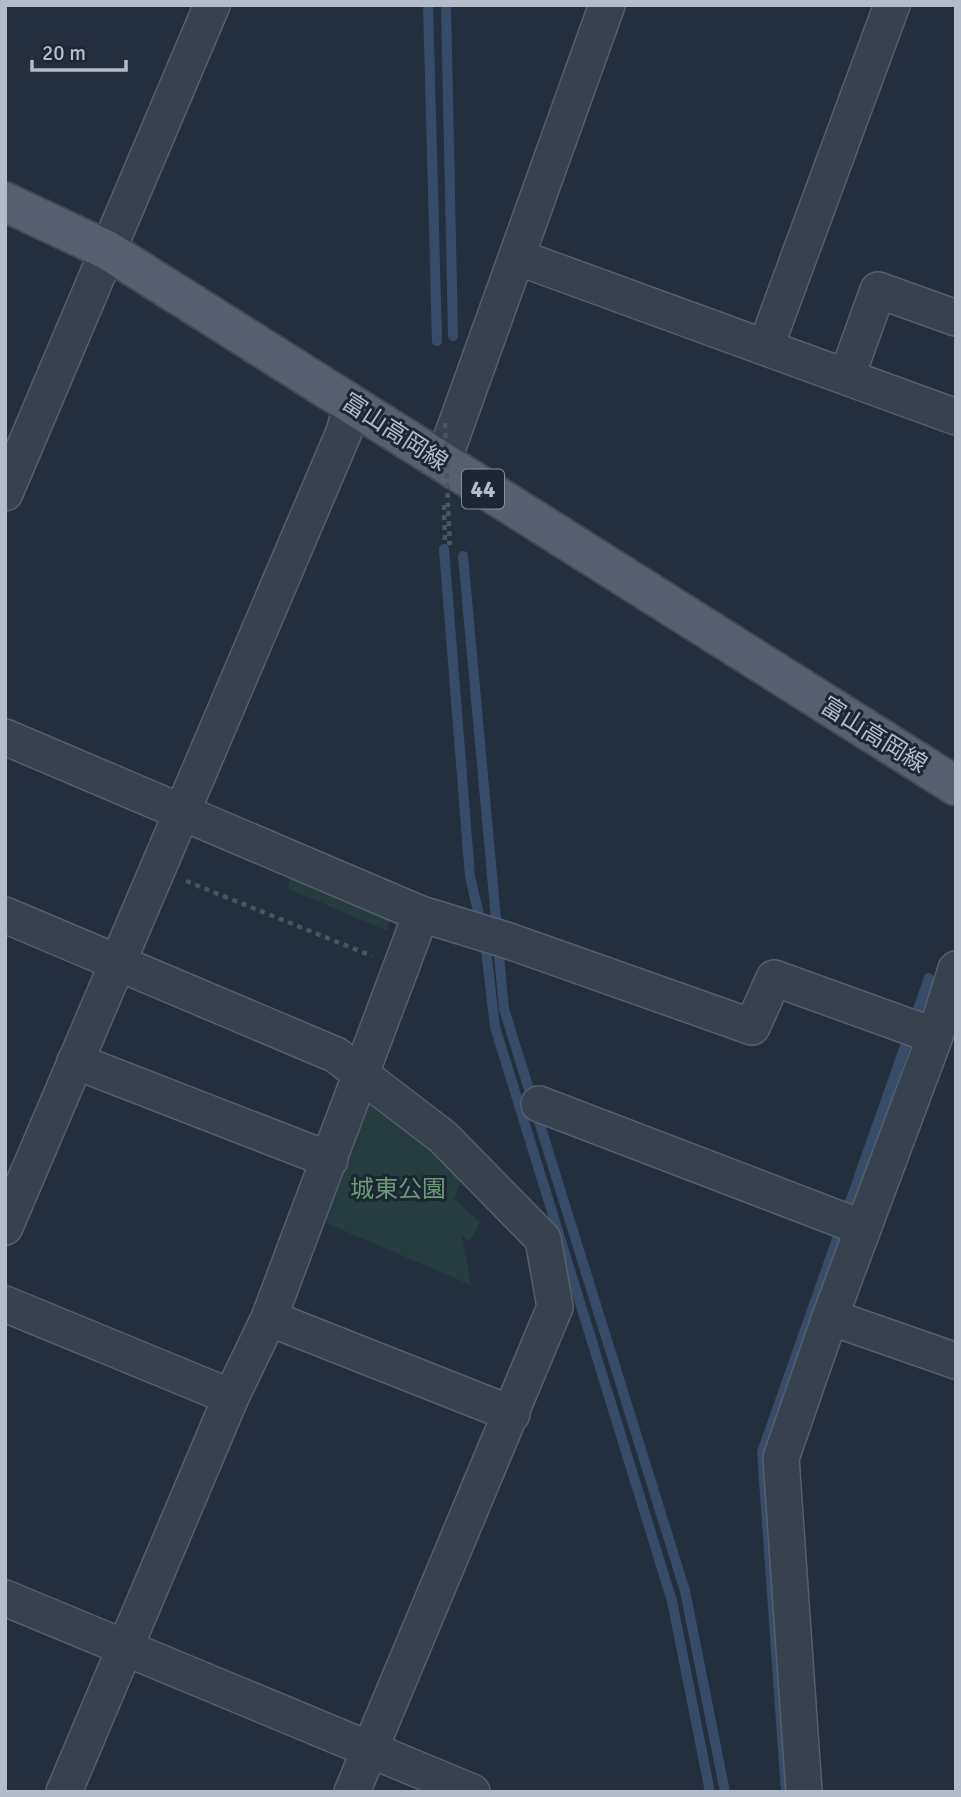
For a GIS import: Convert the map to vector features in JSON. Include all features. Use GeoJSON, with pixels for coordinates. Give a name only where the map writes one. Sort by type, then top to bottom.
{"type":"FeatureCollection","features":[{"type":"Feature","properties":{"kind":"main road","name":"富山高岡線"},"geometry":{"type":"LineString","coordinates":[[5,202],[107,250],[352,404],[443,479],[956,786]]}},
{"type":"Feature","properties":{"kind":"street"},"geometry":{"type":"LineString","coordinates":[[5,493],[212,5]]}},
{"type":"Feature","properties":{"kind":"street"},"geometry":{"type":"LineString","coordinates":[[443,479],[517,257],[607,5]]}},
{"type":"Feature","properties":{"kind":"street"},"geometry":{"type":"LineString","coordinates":[[766,346],[892,5]]}},
{"type":"Feature","properties":{"kind":"street"},"geometry":{"type":"LineString","coordinates":[[517,257],[956,417]]}},
{"type":"Feature","properties":{"kind":"street"},"geometry":{"type":"LineString","coordinates":[[847,376],[878,290],[956,318]]}},
{"type":"Feature","properties":{"kind":"street"},"geometry":{"type":"LineString","coordinates":[[5,1227],[344,432],[352,404]]}},
{"type":"Feature","properties":{"kind":"street"},"geometry":{"type":"LineString","coordinates":[[5,737],[182,810],[421,914],[491,935],[751,1027],[774,978],[921,1030]]}},
{"type":"Feature","properties":{"kind":"street"},"geometry":{"type":"LineString","coordinates":[[64,1792],[232,1397],[269,1318],[363,1075],[421,914]]}},
{"type":"Feature","properties":{"kind":"street"},"geometry":{"type":"LineString","coordinates":[[5,915],[336,1055],[443,1137],[543,1239],[555,1307],[352,1792]]}},
{"type":"Feature","properties":{"kind":"street"},"geometry":{"type":"LineString","coordinates":[[804,1792],[781,1458],[863,1228],[921,1030],[956,969]]}},
{"type":"Feature","properties":{"kind":"street"},"geometry":{"type":"LineString","coordinates":[[75,1061],[330,1160]]}},
{"type":"Feature","properties":{"kind":"street"},"geometry":{"type":"LineString","coordinates":[[539,1104],[863,1228]]}},
{"type":"Feature","properties":{"kind":"street"},"geometry":{"type":"LineString","coordinates":[[5,1304],[232,1397]]}},
{"type":"Feature","properties":{"kind":"street"},"geometry":{"type":"LineString","coordinates":[[830,1317],[956,1361]]}},
{"type":"Feature","properties":{"kind":"street"},"geometry":{"type":"LineString","coordinates":[[269,1318],[512,1414]]}},
{"type":"Feature","properties":{"kind":"street"},"geometry":{"type":"LineString","coordinates":[[5,1598],[472,1792]]}},
{"type":"Feature","properties":{"kind":"path"},"geometry":{"type":"LineString","coordinates":[[443,479],[444,543],[450,543],[445,423]]}},
{"type":"Feature","properties":{"kind":"path"},"geometry":{"type":"LineString","coordinates":[[156,869],[400,967]]}},
{"type":"Feature","properties":{"kind":"green space"},"geometry":{"type":"Polygon","coordinates":[[[302,850],[399,890],[387,931],[287,888],[302,850]]]}},
{"type":"Feature","properties":{"kind":"green space","name":"城東公園"},"geometry":{"type":"Polygon","coordinates":[[[377,1076],[474,1147],[454,1199],[480,1222],[470,1241],[462,1236],[471,1285],[324,1222],[377,1076]]]}},
{"type":"Feature","properties":{"kind":"waterway"},"geometry":{"type":"LineString","coordinates":[[428,5],[437,341]]}},
{"type":"Feature","properties":{"kind":"waterway"},"geometry":{"type":"LineString","coordinates":[[446,5],[453,336]]}},
{"type":"Feature","properties":{"kind":"waterway"},"geometry":{"type":"LineString","coordinates":[[444,549],[470,877],[481,923]]}},
{"type":"Feature","properties":{"kind":"waterway"},"geometry":{"type":"LineString","coordinates":[[463,556],[497,930]]}},
{"type":"Feature","properties":{"kind":"waterway"},"geometry":{"type":"LineString","coordinates":[[485,941],[495,1027],[672,1601],[710,1792]]}},
{"type":"Feature","properties":{"kind":"waterway"},"geometry":{"type":"LineString","coordinates":[[498,945],[504,1009],[685,1591],[725,1792]]}},
{"type":"Feature","properties":{"kind":"waterway"},"geometry":{"type":"LineString","coordinates":[[786,1792],[762,1452],[929,978]]}}]}
